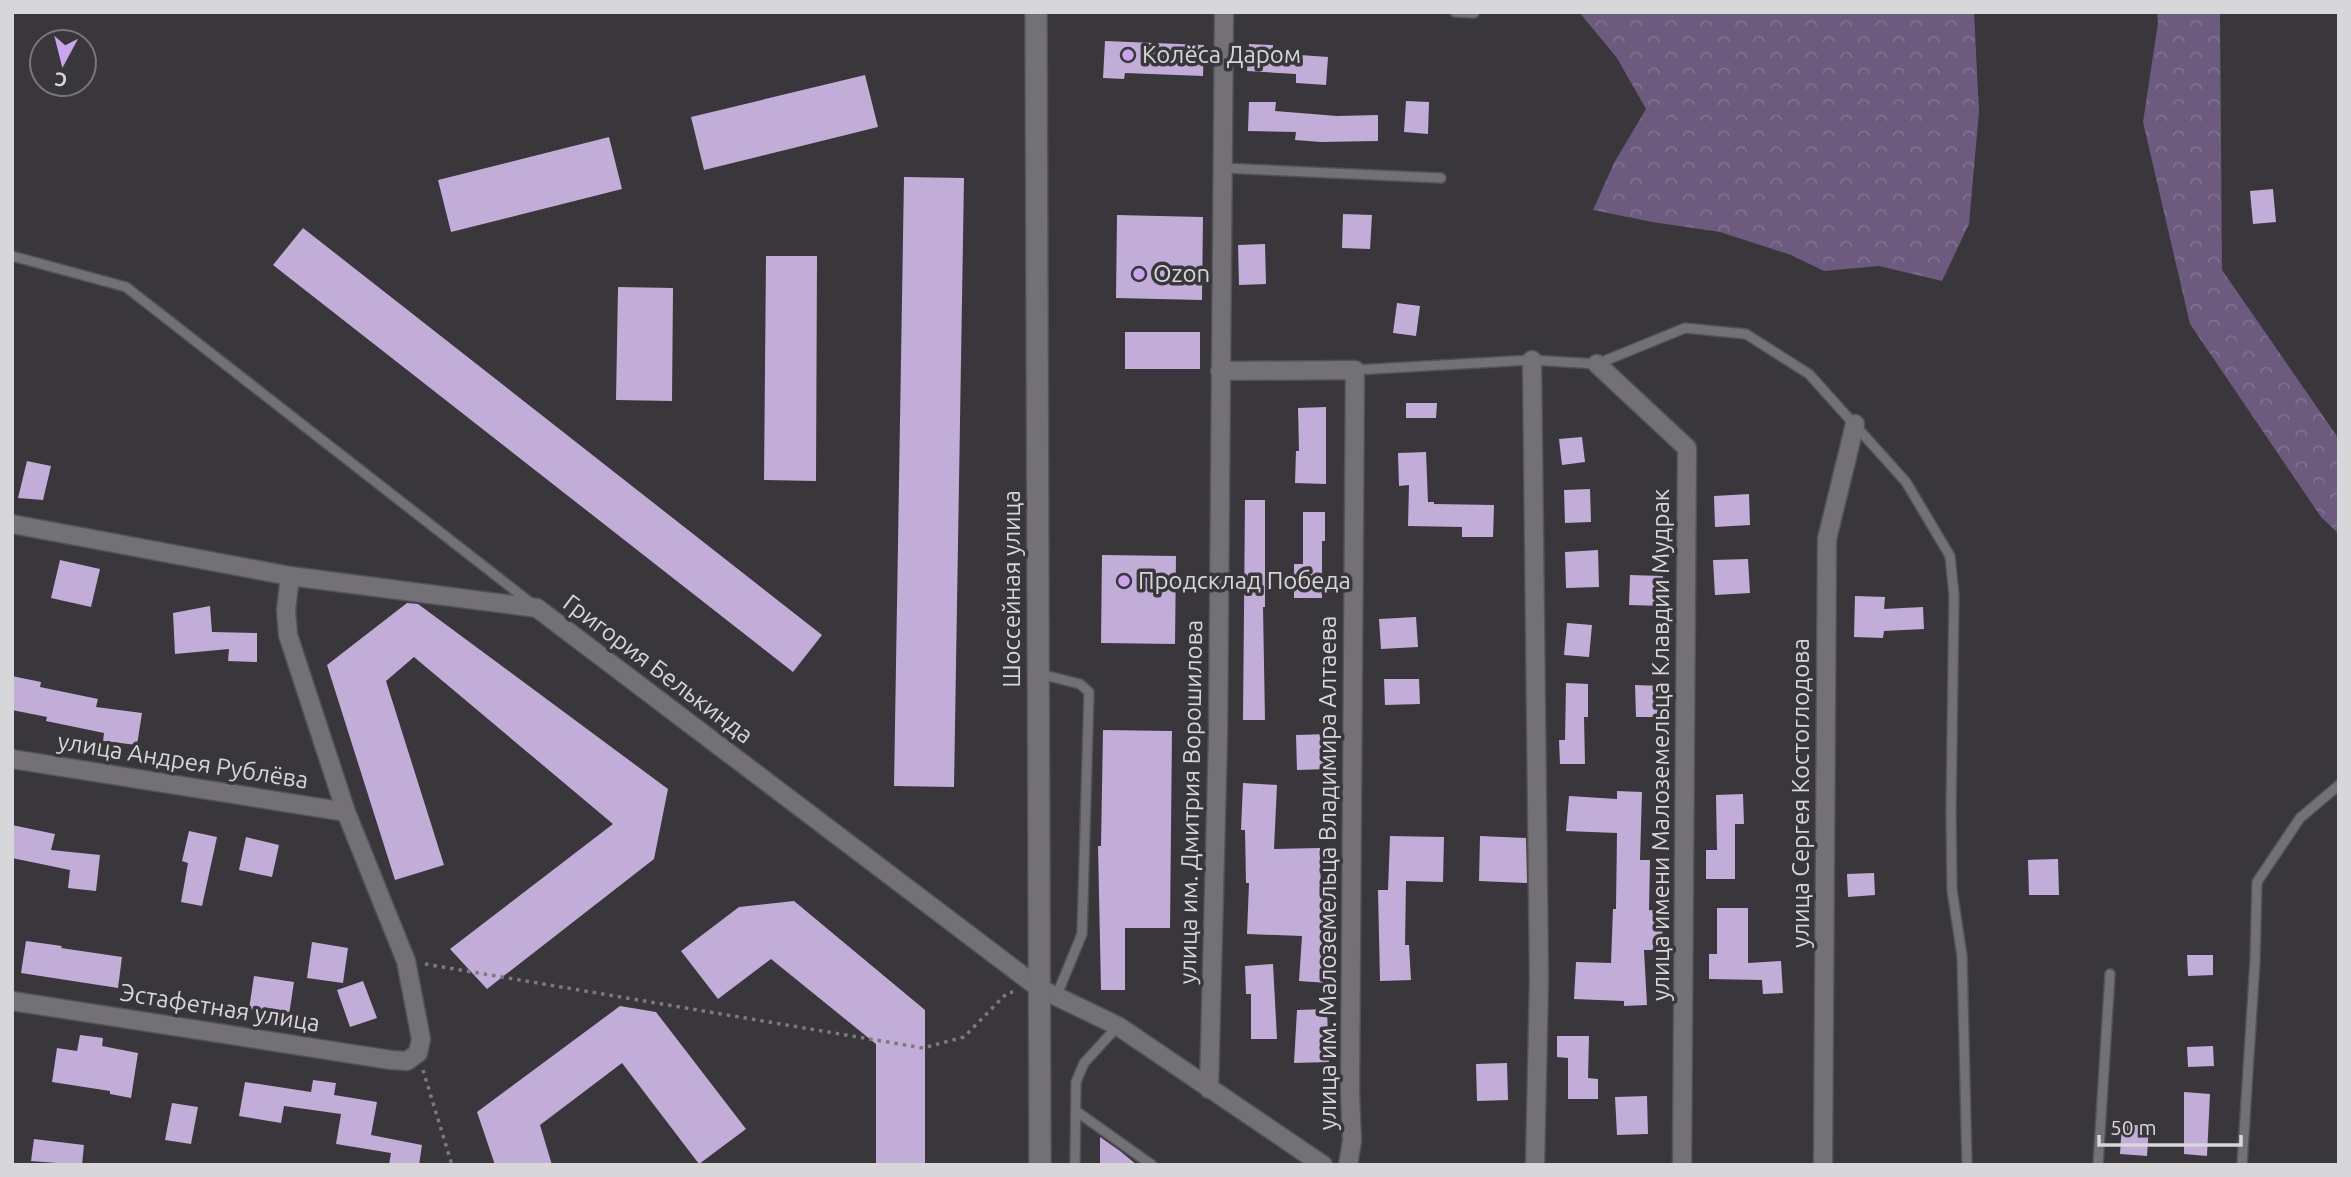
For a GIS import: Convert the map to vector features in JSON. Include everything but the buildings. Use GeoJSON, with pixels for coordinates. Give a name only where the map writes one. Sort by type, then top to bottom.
{"type":"FeatureCollection","features":[{"type":"Feature","properties":{"kind":"street","name":"Шоссейная улица"},"geometry":{"type":"LineString","coordinates":[[1036,12],[1038,674],[1048,992],[1040,1165]]}},
{"type":"Feature","properties":{"kind":"street","name":"улица им. Дмитрия Ворошилова"},"geometry":{"type":"LineString","coordinates":[[1209,1089],[1218,734],[1224,12]]}},
{"type":"Feature","properties":{"kind":"street"},"geometry":{"type":"LineString","coordinates":[[1532,360],[1539,965],[1535,1165]]}},
{"type":"Feature","properties":{"kind":"street","name":"улица имени Малоземельца Клавдии Мудрак"},"geometry":{"type":"LineString","coordinates":[[1597,364],[1687,448],[1682,1165]]}},
{"type":"Feature","properties":{"kind":"street"},"geometry":{"type":"LineString","coordinates":[[1220,371],[1355,370]]}},
{"type":"Feature","properties":{"kind":"street","name":"улица им. Малоземельца Владимира Алтаева"},"geometry":{"type":"LineString","coordinates":[[1348,1165],[1352,1141],[1350,1093],[1355,370]]}},
{"type":"Feature","properties":{"kind":"street","name":"улица Сергея Костоглодова"},"geometry":{"type":"LineString","coordinates":[[1824,1165],[1827,539],[1855,424]]}},
{"type":"Feature","properties":{"kind":"street","name":"Григория Белькинда"},"geometry":{"type":"LineString","coordinates":[[12,524],[290,576],[537,608],[1048,992],[1118,1026],[1323,1165]]}},
{"type":"Feature","properties":{"kind":"street"},"geometry":{"type":"LineString","coordinates":[[290,576],[286,610],[288,635],[346,812],[405,961],[421,1039],[418,1054]]}},
{"type":"Feature","properties":{"kind":"street","name":"улица Андрея Рублёва"},"geometry":{"type":"LineString","coordinates":[[12,759],[346,812]]}},
{"type":"Feature","properties":{"kind":"street","name":"Эстафетная улица"},"geometry":{"type":"LineString","coordinates":[[12,1001],[391,1060],[407,1060],[418,1054]]}},
{"type":"Feature","properties":{"kind":"lane"},"geometry":{"type":"LineString","coordinates":[[1455,12],[1474,13]]}},
{"type":"Feature","properties":{"kind":"lane"},"geometry":{"type":"LineString","coordinates":[[1223,168],[1441,178]]}},
{"type":"Feature","properties":{"kind":"lane"},"geometry":{"type":"LineString","coordinates":[[12,256],[126,287],[537,608]]}},
{"type":"Feature","properties":{"kind":"lane"},"geometry":{"type":"LineString","coordinates":[[1355,370],[1532,360],[1597,364],[1685,328],[1746,334],[1810,373],[1906,482],[1950,556],[1954,595],[1952,890],[1962,956],[1968,1165]]}},
{"type":"Feature","properties":{"kind":"lane"},"geometry":{"type":"LineString","coordinates":[[1038,674],[1080,684],[1089,692],[1082,934],[1048,992]]}},
{"type":"Feature","properties":{"kind":"lane"},"geometry":{"type":"LineString","coordinates":[[2242,1165],[2257,882],[2300,818],[2339,785]]}},
{"type":"Feature","properties":{"kind":"lane"},"geometry":{"type":"LineString","coordinates":[[2098,1165],[2110,974]]}},
{"type":"Feature","properties":{"kind":"lane"},"geometry":{"type":"LineString","coordinates":[[1075,1165],[1076,1082],[1084,1063],[1118,1026]]}},
{"type":"Feature","properties":{"kind":"lane"},"geometry":{"type":"LineString","coordinates":[[1076,1111],[1152,1165]]}},
{"type":"Feature","properties":{"kind":"path"},"geometry":{"type":"LineString","coordinates":[[405,961],[923,1048],[964,1037],[1007,993],[1048,992]]}},
{"type":"Feature","properties":{"kind":"path"},"geometry":{"type":"LineString","coordinates":[[418,1054],[452,1165]]}},
{"type":"Feature","properties":{"kind":"green space"},"geometry":{"type":"Polygon","coordinates":[[[1579,12],[1974,12],[1979,112],[1969,224],[1942,281],[1879,266],[1824,271],[1791,255],[1720,232],[1593,210],[1614,163],[1646,109],[1617,58],[1579,12]]]}},
{"type":"Feature","properties":{"kind":"green space"},"geometry":{"type":"Polygon","coordinates":[[[2157,12],[2220,12],[2222,270],[2339,439],[2339,534],[2321,517],[2190,324],[2143,122],[2158,23],[2157,12]]]}},
{"type":"Feature","properties":{"kind":"place","name":"Колёса Даром"},"geometry":{"type":"Point","coordinates":[1128,55]}},
{"type":"Feature","properties":{"kind":"place","name":"Ozon"},"geometry":{"type":"Point","coordinates":[1139,274]}},
{"type":"Feature","properties":{"kind":"place","name":"Продсклад Победа"},"geometry":{"type":"Point","coordinates":[1124,581]}}]}
